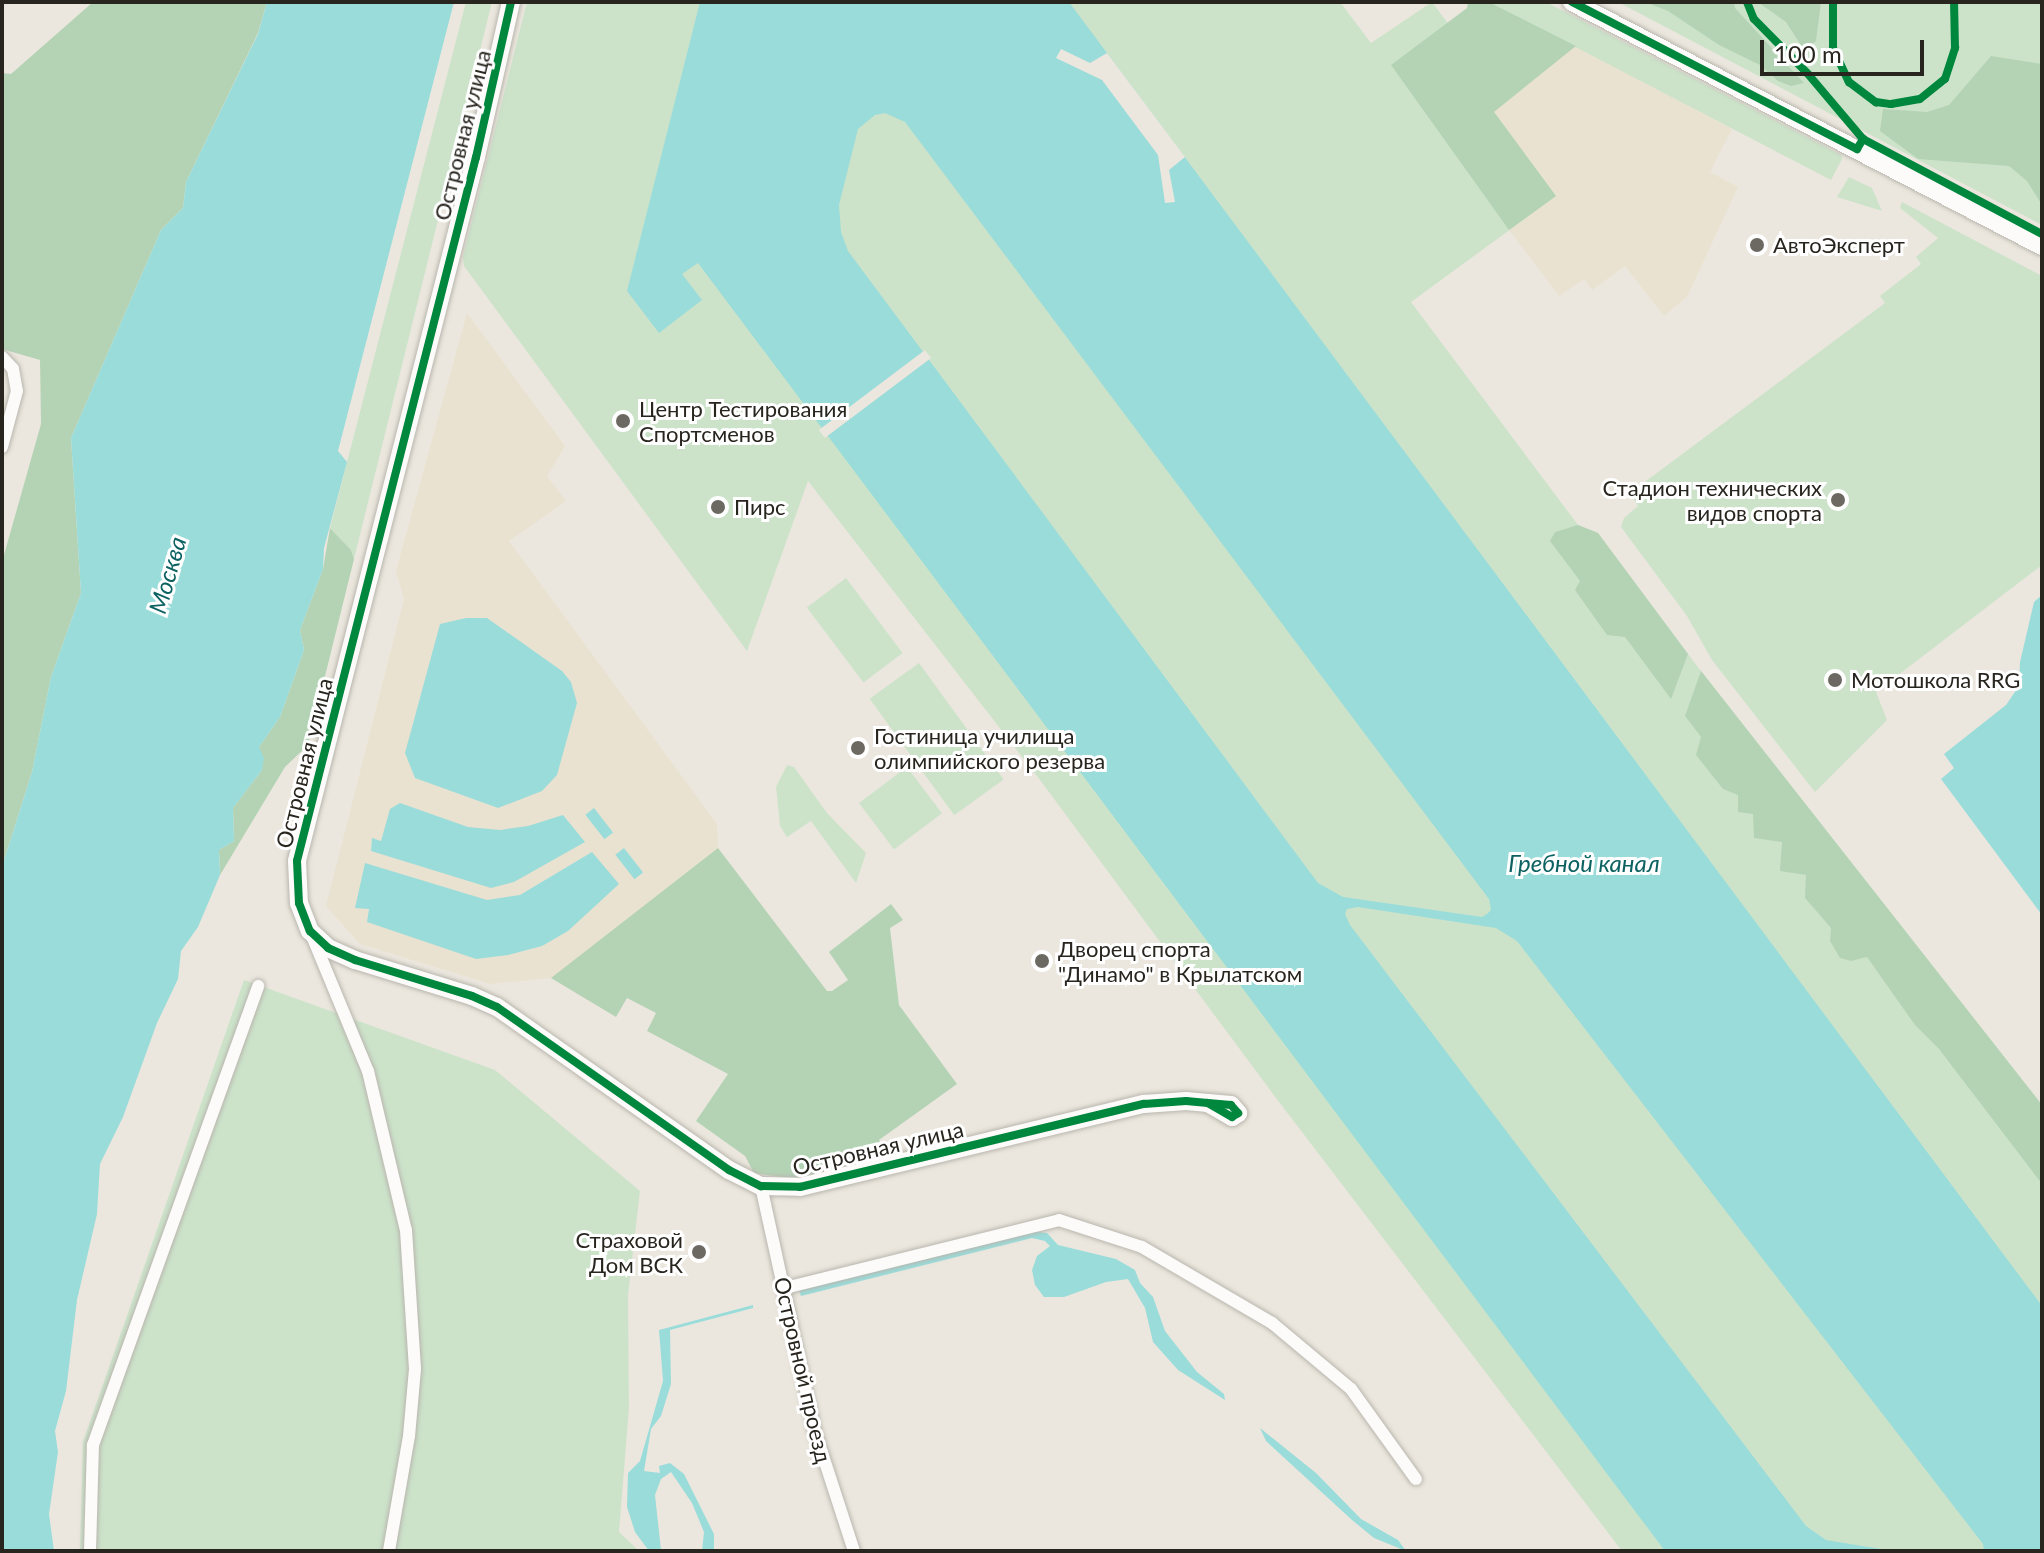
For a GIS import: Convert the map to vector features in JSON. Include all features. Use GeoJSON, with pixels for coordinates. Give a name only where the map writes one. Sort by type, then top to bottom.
{"type":"FeatureCollection","features":[{"type":"Feature","properties":{"kind":"street","name":"Островная улица"},"geometry":{"type":"LineString","coordinates":[[511,2],[476,157],[297,861],[297,885],[310,931],[328,948],[355,960],[472,996],[497,1007],[729,1170],[761,1186],[800,1187],[1144,1104],[1231,1105]]}},
{"type":"Feature","properties":{"kind":"street"},"geometry":{"type":"LineString","coordinates":[[1572,2],[2042,246]]}},
{"type":"Feature","properties":{"kind":"street"},"geometry":{"type":"LineString","coordinates":[[2,357],[13,369],[17,391],[2,447]]}},
{"type":"Feature","properties":{"kind":"street"},"geometry":{"type":"LineString","coordinates":[[290,904],[297,885]]}},
{"type":"Feature","properties":{"kind":"street"},"geometry":{"type":"LineString","coordinates":[[310,931],[368,1071],[406,1230],[415,1369],[409,1436],[389,1551]]}},
{"type":"Feature","properties":{"kind":"street"},"geometry":{"type":"LineString","coordinates":[[90,1551],[93,1445],[258,986]]}},
{"type":"Feature","properties":{"kind":"street","name":"Островной проезд"},"geometry":{"type":"LineString","coordinates":[[761,1186],[821,1455],[854,1551]]}},
{"type":"Feature","properties":{"kind":"street"},"geometry":{"type":"LineString","coordinates":[[785,1288],[1059,1220],[1142,1247],[1272,1323],[1351,1389],[1416,1479]]}},
{"type":"Feature","properties":{"kind":"shaded area"},"geometry":{"type":"Polygon","coordinates":[[[1576,46],[1732,129],[1710,172],[1738,187],[1687,297],[1664,316],[1625,266],[1592,290],[1584,279],[1559,296],[1509,230],[1555,195],[1494,112],[1576,46]]]}},
{"type":"Feature","properties":{"kind":"shaded area"},"geometry":{"type":"Polygon","coordinates":[[[467,313],[565,446],[547,476],[566,501],[509,541],[717,824],[718,848],[551,978],[490,984],[360,944],[326,906],[404,599],[396,571],[467,313]]]}},
{"type":"Feature","properties":{"kind":"green space"},"geometry":{"type":"Polygon","coordinates":[[[93,2],[267,2],[258,33],[186,182],[183,208],[161,230],[71,438],[81,593],[51,677],[32,772],[2,867],[2,562],[41,424],[40,360],[2,349],[2,73],[11,74],[93,2]]]}},
{"type":"Feature","properties":{"kind":"green space"},"geometry":{"type":"Polygon","coordinates":[[[466,2],[492,2],[354,559],[351,550],[330,528],[466,2]]]}},
{"type":"Feature","properties":{"kind":"green space","name":"Гребной канал"},"geometry":{"type":"Polygon","coordinates":[[[527,2],[1340,2],[1371,43],[1432,2],[1479,65],[1467,75],[1556,196],[1411,302],[1578,525],[1598,533],[1694,662],[2042,1105],[2042,1551],[1622,1551],[1276,1098],[1037,776],[808,481],[747,651],[464,266],[463,257],[527,2]]]}},
{"type":"Feature","properties":{"kind":"green space"},"geometry":{"type":"Polygon","coordinates":[[[1468,2],[1489,2],[1576,46],[1494,112],[1556,196],[1509,230],[1391,65],[1467,8],[1468,2]]]}},
{"type":"Feature","properties":{"kind":"green space"},"geometry":{"type":"Polygon","coordinates":[[[1489,2],[1546,2],[1841,155],[1842,159],[1831,180],[1489,2]]]}},
{"type":"Feature","properties":{"kind":"green space"},"geometry":{"type":"Polygon","coordinates":[[[1618,2],[2042,2],[2042,225],[1618,2]]]}},
{"type":"Feature","properties":{"kind":"green space"},"geometry":{"type":"Polygon","coordinates":[[[1645,2],[1734,2],[1735,8],[1804,83],[1791,86],[1778,81],[1760,65],[1719,45],[1668,11],[1645,2]]]}},
{"type":"Feature","properties":{"kind":"green space"},"geometry":{"type":"Polygon","coordinates":[[[1821,2],[1816,41],[1804,50],[1786,22],[1759,3],[1821,2]]]}},
{"type":"Feature","properties":{"kind":"green space"},"geometry":{"type":"Polygon","coordinates":[[[1991,56],[2042,64],[2042,205],[2027,181],[2009,166],[1918,159],[1880,131],[1883,109],[1927,112],[1949,105],[1991,56]]]}},
{"type":"Feature","properties":{"kind":"green space"},"geometry":{"type":"Polygon","coordinates":[[[1849,177],[1872,188],[1882,211],[1837,197],[1849,177]]]}},
{"type":"Feature","properties":{"kind":"green space","name":"Стадион технических видов спорта"},"geometry":{"type":"Polygon","coordinates":[[[1902,202],[2042,276],[2042,565],[1876,692],[1887,720],[1815,792],[1712,660],[1687,616],[1621,527],[1624,518],[1638,506],[1630,493],[1885,303],[1880,296],[1921,264],[1916,257],[1938,238],[1900,208],[1902,202]]]}},
{"type":"Feature","properties":{"kind":"green space"},"geometry":{"type":"Polygon","coordinates":[[[1578,525],[1598,533],[1688,654],[1671,699],[1625,637],[1607,635],[1575,590],[1580,581],[1550,541],[1555,532],[1578,525]]]}},
{"type":"Feature","properties":{"kind":"green space"},"geometry":{"type":"Polygon","coordinates":[[[330,528],[351,550],[354,559],[308,745],[285,767],[220,875],[219,850],[234,841],[233,808],[262,770],[259,747],[280,717],[304,650],[300,630],[323,569],[330,528]]]}},
{"type":"Feature","properties":{"kind":"green space"},"geometry":{"type":"Polygon","coordinates":[[[846,578],[903,653],[863,683],[807,607],[846,578]]]}},
{"type":"Feature","properties":{"kind":"green space"},"geometry":{"type":"Polygon","coordinates":[[[919,663],[1004,779],[954,815],[870,699],[919,663]]]}},
{"type":"Feature","properties":{"kind":"green space"},"geometry":{"type":"Polygon","coordinates":[[[1701,671],[2042,1105],[2042,1184],[1939,1049],[1915,1025],[1867,957],[1851,961],[1840,958],[1830,941],[1831,928],[1805,898],[1806,875],[1780,871],[1782,842],[1754,838],[1753,814],[1738,812],[1738,795],[1723,789],[1696,755],[1701,737],[1685,716],[1701,671]]]}},
{"type":"Feature","properties":{"kind":"green space"},"geometry":{"type":"Polygon","coordinates":[[[787,765],[794,767],[827,813],[866,853],[856,883],[811,821],[787,837],[780,826],[776,787],[787,765]]]}},
{"type":"Feature","properties":{"kind":"green space"},"geometry":{"type":"Polygon","coordinates":[[[907,767],[942,813],[894,849],[859,803],[907,767]]]}},
{"type":"Feature","properties":{"kind":"green space"},"geometry":{"type":"Polygon","coordinates":[[[718,848],[827,991],[848,980],[829,952],[891,904],[903,920],[890,928],[899,1005],[957,1084],[879,1140],[886,1156],[795,1179],[754,1173],[745,1156],[696,1121],[728,1074],[647,1031],[656,1013],[627,998],[616,1017],[551,978],[718,848]]]}},
{"type":"Feature","properties":{"kind":"green space"},"geometry":{"type":"Polygon","coordinates":[[[244,980],[495,1070],[640,1191],[628,1295],[629,1408],[619,1532],[639,1551],[80,1551],[83,1442],[244,980]]]}},
{"type":"Feature","properties":{"kind":"water","name":"Москва"},"geometry":{"type":"Polygon","coordinates":[[[267,2],[454,2],[338,451],[347,462],[324,548],[323,569],[300,630],[304,650],[280,717],[259,747],[264,758],[262,770],[233,808],[234,841],[219,850],[220,875],[198,927],[181,951],[178,979],[157,1023],[123,1117],[100,1164],[97,1214],[77,1300],[66,1391],[55,1431],[58,1452],[49,1514],[54,1551],[2,1551],[2,867],[32,772],[51,677],[81,593],[71,438],[161,230],[183,208],[186,182],[258,34],[267,2]]]}},
{"type":"Feature","properties":{"kind":"water","name":"Гребной канал"},"geometry":{"type":"Polygon","coordinates":[[[700,2],[1069,2],[2042,1306],[2042,1551],[1984,1551],[1983,1544],[1517,941],[1496,928],[1358,907],[1347,909],[1345,914],[1350,925],[1806,1526],[1826,1540],[1893,1551],[1665,1551],[698,263],[682,274],[702,300],[659,333],[627,291],[700,2]],[[885,113],[875,115],[858,129],[839,205],[841,232],[848,251],[1318,883],[1343,897],[1482,917],[1487,914],[1491,910],[1489,899],[905,122],[885,113]]]}},
{"type":"Feature","properties":{"kind":"water"},"geometry":{"type":"Polygon","coordinates":[[[2042,595],[2042,915],[1941,779],[1954,768],[1944,754],[2006,705],[2019,686],[2020,662],[2034,602],[2042,595]]]}},
{"type":"Feature","properties":{"kind":"water"},"geometry":{"type":"Polygon","coordinates":[[[466,618],[487,618],[562,671],[571,682],[577,703],[557,775],[542,791],[498,808],[415,778],[405,753],[440,624],[466,618]]]}},
{"type":"Feature","properties":{"kind":"water"},"geometry":{"type":"Polygon","coordinates":[[[400,803],[468,827],[500,830],[528,826],[563,815],[585,842],[514,882],[491,888],[371,851],[372,838],[381,841],[390,809],[400,803]]]}},
{"type":"Feature","properties":{"kind":"water"},"geometry":{"type":"Polygon","coordinates":[[[594,808],[613,832],[604,839],[585,815],[594,808]]]}},
{"type":"Feature","properties":{"kind":"water"},"geometry":{"type":"Polygon","coordinates":[[[624,848],[643,872],[634,879],[615,855],[624,848]]]}},
{"type":"Feature","properties":{"kind":"water"},"geometry":{"type":"Polygon","coordinates":[[[592,852],[619,884],[568,931],[542,946],[508,955],[476,959],[367,922],[369,909],[355,908],[365,863],[487,900],[520,895],[592,852]]]}},
{"type":"Feature","properties":{"kind":"water"},"geometry":{"type":"Polygon","coordinates":[[[1031,1231],[1047,1233],[1058,1245],[1116,1259],[1135,1270],[1140,1283],[1153,1297],[1165,1331],[1197,1372],[1224,1394],[1225,1400],[1178,1370],[1153,1342],[1145,1308],[1128,1279],[1106,1282],[1064,1297],[1044,1297],[1035,1285],[1032,1270],[1037,1256],[1050,1246],[1045,1241],[1032,1238],[801,1296],[799,1290],[1031,1231]]]}},
{"type":"Feature","properties":{"kind":"water"},"geometry":{"type":"Polygon","coordinates":[[[753,1305],[753,1308],[670,1330],[671,1384],[661,1416],[651,1429],[644,1471],[660,1473],[659,1466],[670,1463],[684,1474],[714,1534],[714,1551],[702,1551],[704,1532],[692,1503],[671,1472],[661,1479],[655,1495],[661,1550],[649,1551],[635,1532],[627,1507],[628,1473],[640,1461],[663,1381],[659,1330],[753,1305]]]}},
{"type":"Feature","properties":{"kind":"water"},"geometry":{"type":"Polygon","coordinates":[[[1260,1428],[1316,1473],[1361,1519],[1398,1540],[1406,1551],[1374,1538],[1352,1520],[1266,1441],[1260,1428]]]}},
{"type":"Feature","properties":{"kind":"pier"},"geometry":{"type":"Polygon","coordinates":[[[1061,49],[1090,63],[1107,53],[1185,157],[1169,170],[1175,202],[1165,203],[1158,155],[1102,80],[1056,58],[1061,49]]]}},
{"type":"Feature","properties":{"kind":"pier"},"geometry":{"type":"Polygon","coordinates":[[[925,350],[931,358],[825,438],[819,430],[925,350]]]}},
{"type":"Feature","properties":{"kind":"cycle path"},"geometry":{"type":"LineString","coordinates":[[511,2],[476,157],[297,861],[299,903],[310,931],[328,948],[355,960],[472,996],[497,1007],[729,1170],[761,1186],[800,1187],[1144,1104],[1186,1101],[1231,1105],[1238,1113],[1232,1117],[1208,1103]]}},
{"type":"Feature","properties":{"kind":"cycle path"},"geometry":{"type":"LineString","coordinates":[[1572,2],[1857,149],[1863,139]]}},
{"type":"Feature","properties":{"kind":"cycle path"},"geometry":{"type":"LineString","coordinates":[[1747,2],[1754,19],[1808,74],[1863,139],[2042,234]]}},
{"type":"Feature","properties":{"kind":"cycle path"},"geometry":{"type":"LineString","coordinates":[[1833,2],[1833,48],[1849,82],[1876,102],[1891,104],[1920,99],[1945,79],[1955,48],[1954,2]]}},
{"type":"Feature","properties":{"kind":"place","name":"АвтоЭксперт"},"geometry":{"type":"Point","coordinates":[1757,245]}},
{"type":"Feature","properties":{"kind":"place","name":"Центр Тестирования Спортсменов"},"geometry":{"type":"Point","coordinates":[623,421]}},
{"type":"Feature","properties":{"kind":"place","name":"Стадион технических видов спорта"},"geometry":{"type":"Point","coordinates":[1838,500]}},
{"type":"Feature","properties":{"kind":"place","name":"Пирс"},"geometry":{"type":"Point","coordinates":[718,507]}},
{"type":"Feature","properties":{"kind":"place","name":"Мотошкола RRG"},"geometry":{"type":"Point","coordinates":[1835,680]}},
{"type":"Feature","properties":{"kind":"place","name":"Гостиница училища олимпийского резерва"},"geometry":{"type":"Point","coordinates":[858,748]}},
{"type":"Feature","properties":{"kind":"place","name":"Дворец спорта \"Динамо\" в Крылатском"},"geometry":{"type":"Point","coordinates":[1042,961]}},
{"type":"Feature","properties":{"kind":"place","name":"Страховой Дом ВСК"},"geometry":{"type":"Point","coordinates":[699,1252]}}]}
